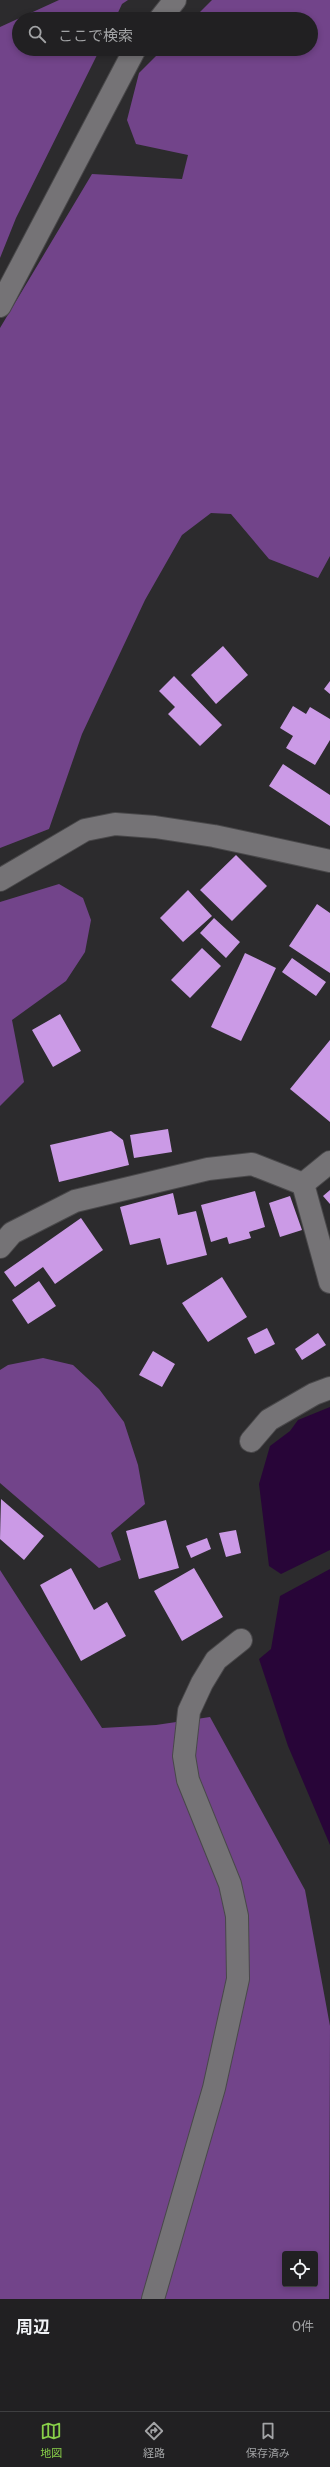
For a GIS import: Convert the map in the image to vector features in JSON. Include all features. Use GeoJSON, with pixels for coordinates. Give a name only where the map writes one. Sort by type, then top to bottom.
{"type":"FeatureCollection","features":[{"type":"Feature","properties":{"kind":"street"},"geometry":{"type":"LineString","coordinates":[[166,12],[176,0]]}},
{"type":"Feature","properties":{"kind":"street"},"geometry":{"type":"LineString","coordinates":[[0,306],[131,56]]}},
{"type":"Feature","properties":{"kind":"street"},"geometry":{"type":"LineString","coordinates":[[0,880],[85,830],[115,824],[155,827],[214,836],[330,861]]}},
{"type":"Feature","properties":{"kind":"street"},"geometry":{"type":"LineString","coordinates":[[303,1184],[330,1162]]}},
{"type":"Feature","properties":{"kind":"street"},"geometry":{"type":"LineString","coordinates":[[0,1247],[12,1233],[75,1200],[208,1169],[252,1164],[303,1184]]}},
{"type":"Feature","properties":{"kind":"street"},"geometry":{"type":"LineString","coordinates":[[303,1184],[330,1282]]}},
{"type":"Feature","properties":{"kind":"street"},"geometry":{"type":"LineString","coordinates":[[251,1441],[270,1420],[314,1394],[330,1388]]}},
{"type":"Feature","properties":{"kind":"street"},"geometry":{"type":"LineString","coordinates":[[153,2299],[214,2088],[238,1979],[237,1916],[230,1884],[188,1780],[184,1756],[189,1711],[202,1683],[216,1660],[241,1640]]}},
{"type":"Feature","properties":{"kind":"shaded area"},"geometry":{"type":"Polygon","coordinates":[[[59,0],[128,0],[122,4],[118,12],[33,12],[59,0]]]}},
{"type":"Feature","properties":{"kind":"shaded area"},"geometry":{"type":"Polygon","coordinates":[[[212,0],[330,0],[330,556],[318,578],[269,559],[231,514],[211,513],[182,535],[145,600],[82,734],[49,829],[0,848],[0,328],[92,174],[182,179],[188,155],[136,144],[127,120],[139,73],[156,56],[318,56],[318,12],[200,12],[212,0]]]}},
{"type":"Feature","properties":{"kind":"shaded area"},"geometry":{"type":"Polygon","coordinates":[[[12,22],[12,56],[97,56],[16,218],[0,258],[0,27],[12,22]]]}},
{"type":"Feature","properties":{"kind":"shaded area"},"geometry":{"type":"Polygon","coordinates":[[[59,884],[83,898],[91,920],[85,952],[66,981],[12,1020],[24,1082],[0,1106],[0,902],[59,884]]]}},
{"type":"Feature","properties":{"kind":"shaded area"},"geometry":{"type":"Polygon","coordinates":[[[43,1358],[73,1365],[99,1389],[124,1422],[138,1465],[145,1504],[111,1533],[121,1560],[99,1568],[0,1483],[0,1370],[8,1365],[43,1358]]]}},
{"type":"Feature","properties":{"kind":"shaded area"},"geometry":{"type":"Polygon","coordinates":[[[330,1407],[330,1550],[281,1574],[269,1566],[259,1484],[270,1446],[290,1431],[298,1420],[330,1407]]]}},
{"type":"Feature","properties":{"kind":"shaded area"},"geometry":{"type":"Polygon","coordinates":[[[330,1569],[330,1845],[288,1746],[259,1659],[271,1649],[280,1596],[330,1569]]]}},
{"type":"Feature","properties":{"kind":"shaded area"},"geometry":{"type":"Polygon","coordinates":[[[0,1570],[102,1728],[156,1725],[210,1717],[305,1890],[330,2026],[329,2299],[0,2299],[0,1570]]]}},
{"type":"Feature","properties":{"kind":"building"},"geometry":{"type":"Polygon","coordinates":[[[223,646],[248,675],[216,704],[191,675],[223,646]]]}},
{"type":"Feature","properties":{"kind":"building"},"geometry":{"type":"Polygon","coordinates":[[[174,676],[222,725],[200,746],[168,714],[175,707],[159,691],[174,676]]]}},
{"type":"Feature","properties":{"kind":"building"},"geometry":{"type":"Polygon","coordinates":[[[330,681],[330,694],[324,689],[330,681]]]}},
{"type":"Feature","properties":{"kind":"building"},"geometry":{"type":"Polygon","coordinates":[[[293,706],[306,714],[310,707],[330,719],[330,740],[315,765],[286,748],[293,736],[280,728],[293,706]]]}},
{"type":"Feature","properties":{"kind":"building"},"geometry":{"type":"Polygon","coordinates":[[[283,764],[330,795],[330,826],[269,786],[283,764]]]}},
{"type":"Feature","properties":{"kind":"building"},"geometry":{"type":"Polygon","coordinates":[[[236,855],[267,886],[232,921],[200,890],[236,855]]]}},
{"type":"Feature","properties":{"kind":"building"},"geometry":{"type":"Polygon","coordinates":[[[188,890],[212,916],[183,942],[160,918],[188,890]]]}},
{"type":"Feature","properties":{"kind":"building"},"geometry":{"type":"Polygon","coordinates":[[[317,904],[330,913],[330,973],[289,946],[317,904]]]}},
{"type":"Feature","properties":{"kind":"building"},"geometry":{"type":"Polygon","coordinates":[[[214,918],[240,942],[226,958],[200,933],[214,918]]]}},
{"type":"Feature","properties":{"kind":"building"},"geometry":{"type":"Polygon","coordinates":[[[202,948],[221,966],[190,998],[171,980],[202,948]]]}},
{"type":"Feature","properties":{"kind":"building"},"geometry":{"type":"Polygon","coordinates":[[[245,953],[276,968],[241,1041],[211,1027],[245,953]]]}},
{"type":"Feature","properties":{"kind":"building"},"geometry":{"type":"Polygon","coordinates":[[[292,958],[326,982],[316,996],[282,972],[292,958]]]}},
{"type":"Feature","properties":{"kind":"building"},"geometry":{"type":"Polygon","coordinates":[[[60,1014],[81,1051],[53,1067],[32,1030],[60,1014]]]}},
{"type":"Feature","properties":{"kind":"building"},"geometry":{"type":"Polygon","coordinates":[[[330,1040],[330,1122],[290,1089],[330,1040]]]}},
{"type":"Feature","properties":{"kind":"building"},"geometry":{"type":"Polygon","coordinates":[[[168,1129],[172,1152],[134,1158],[130,1135],[168,1129]]]}},
{"type":"Feature","properties":{"kind":"building"},"geometry":{"type":"Polygon","coordinates":[[[111,1131],[123,1140],[129,1165],[59,1182],[50,1145],[111,1131]]]}},
{"type":"Feature","properties":{"kind":"building"},"geometry":{"type":"Polygon","coordinates":[[[330,1190],[330,1204],[323,1196],[330,1190]]]}},
{"type":"Feature","properties":{"kind":"building"},"geometry":{"type":"Polygon","coordinates":[[[255,1191],[265,1227],[249,1232],[251,1238],[229,1244],[227,1237],[211,1242],[201,1205],[255,1191]]]}},
{"type":"Feature","properties":{"kind":"building"},"geometry":{"type":"Polygon","coordinates":[[[173,1193],[178,1215],[196,1211],[207,1255],[167,1265],[160,1238],[130,1245],[120,1207],[173,1193]]]}},
{"type":"Feature","properties":{"kind":"building"},"geometry":{"type":"Polygon","coordinates":[[[290,1196],[302,1230],[280,1237],[269,1203],[290,1196]]]}},
{"type":"Feature","properties":{"kind":"building"},"geometry":{"type":"Polygon","coordinates":[[[81,1218],[103,1250],[55,1284],[43,1267],[15,1287],[4,1272],[81,1218]]]}},
{"type":"Feature","properties":{"kind":"building"},"geometry":{"type":"Polygon","coordinates":[[[222,1277],[247,1317],[208,1342],[182,1303],[222,1277]]]}},
{"type":"Feature","properties":{"kind":"building"},"geometry":{"type":"Polygon","coordinates":[[[39,1281],[56,1306],[28,1324],[12,1300],[39,1281]]]}},
{"type":"Feature","properties":{"kind":"building"},"geometry":{"type":"Polygon","coordinates":[[[267,1328],[275,1344],[255,1354],[247,1338],[267,1328]]]}},
{"type":"Feature","properties":{"kind":"building"},"geometry":{"type":"Polygon","coordinates":[[[318,1333],[326,1345],[302,1360],[295,1349],[318,1333]]]}},
{"type":"Feature","properties":{"kind":"building"},"geometry":{"type":"Polygon","coordinates":[[[153,1351],[175,1364],[162,1387],[139,1375],[153,1351]]]}},
{"type":"Feature","properties":{"kind":"building"},"geometry":{"type":"Polygon","coordinates":[[[1,1499],[44,1536],[24,1560],[0,1539],[1,1499]]]}},
{"type":"Feature","properties":{"kind":"building"},"geometry":{"type":"Polygon","coordinates":[[[166,1520],[179,1568],[139,1579],[126,1531],[166,1520]]]}},
{"type":"Feature","properties":{"kind":"building"},"geometry":{"type":"Polygon","coordinates":[[[236,1530],[241,1553],[226,1557],[219,1533],[236,1530]]]}},
{"type":"Feature","properties":{"kind":"building"},"geometry":{"type":"Polygon","coordinates":[[[207,1538],[211,1549],[191,1558],[186,1546],[207,1538]]]}},
{"type":"Feature","properties":{"kind":"building"},"geometry":{"type":"Polygon","coordinates":[[[71,1568],[94,1610],[107,1602],[126,1636],[81,1661],[40,1585],[71,1568]]]}},
{"type":"Feature","properties":{"kind":"building"},"geometry":{"type":"Polygon","coordinates":[[[194,1568],[223,1617],[182,1641],[154,1591],[194,1568]]]}}]}
